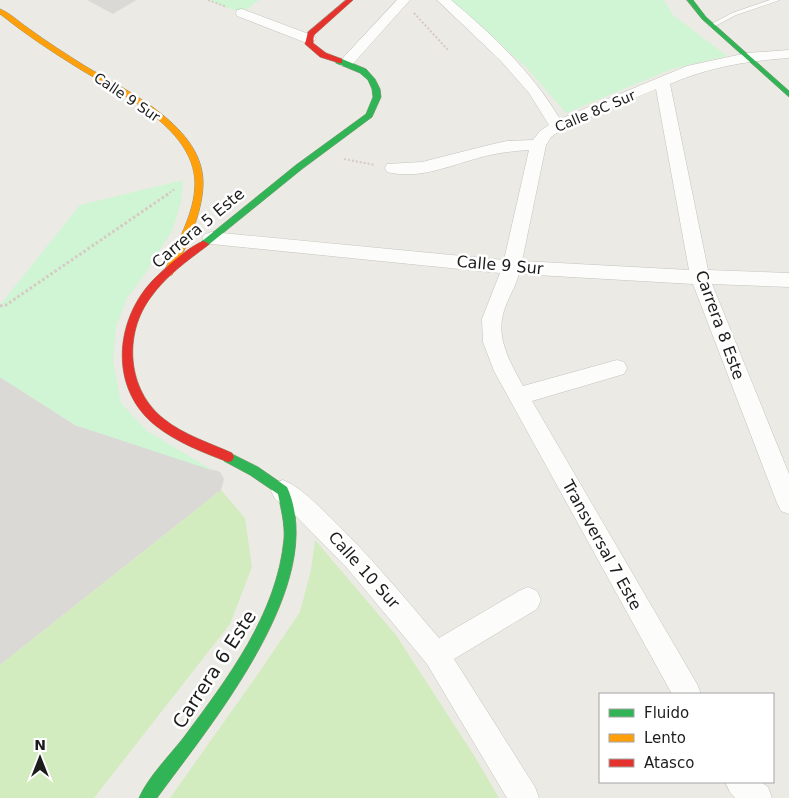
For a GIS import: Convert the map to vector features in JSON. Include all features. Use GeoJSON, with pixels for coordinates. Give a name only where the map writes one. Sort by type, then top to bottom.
{"type":"FeatureCollection","features":[{"type":"Feature","properties":{"kind":"street"},"geometry":{"type":"LineString","coordinates":[[350,0],[315,30],[309,39],[311,48],[346,63],[403,0]]}},
{"type":"Feature","properties":{"kind":"street"},"geometry":{"type":"LineString","coordinates":[[443,0],[529,82],[545,104],[557,126]]}},
{"type":"Feature","properties":{"kind":"street"},"geometry":{"type":"LineString","coordinates":[[690,0],[711,26],[789,95]]}},
{"type":"Feature","properties":{"kind":"street","name":"Calle 9 Sur"},"geometry":{"type":"LineString","coordinates":[[0,11],[20,27],[152,111],[187,145],[194,157],[199,184],[196,202],[168,273]]}},
{"type":"Feature","properties":{"kind":"street"},"geometry":{"type":"LineString","coordinates":[[242,13],[309,39]]}},
{"type":"Feature","properties":{"kind":"street","name":"Calle 8C Sur"},"geometry":{"type":"LineString","coordinates":[[393,168],[410,170],[435,167],[503,146],[538,145],[545,134],[557,126],[606,107],[662,80],[706,65],[747,57],[789,54]]}},
{"type":"Feature","properties":{"kind":"street","name":"Carrera 5 Este"},"geometry":{"type":"LineString","coordinates":[[142,404],[128,374],[126,353],[128,334],[134,316],[142,301],[168,273],[316,154],[366,118],[376,102],[374,86],[371,79],[361,70],[346,63]]}},
{"type":"Feature","properties":{"kind":"street","name":"Carrera 8 Este"},"geometry":{"type":"LineString","coordinates":[[662,80],[700,277],[789,503]]}},
{"type":"Feature","properties":{"kind":"street","name":"Transversal 7 Este"},"geometry":{"type":"LineString","coordinates":[[538,145],[511,267],[494,309],[491,331],[495,350],[518,396],[685,693]]}},
{"type":"Feature","properties":{"kind":"street","name":"Calle 9 Sur"},"geometry":{"type":"LineString","coordinates":[[211,238],[511,267],[789,280]]}},
{"type":"Feature","properties":{"kind":"street"},"geometry":{"type":"LineString","coordinates":[[518,396],[617,368]]}},
{"type":"Feature","properties":{"kind":"street","name":"Calle 10 Sur"},"geometry":{"type":"LineString","coordinates":[[142,404],[157,420],[177,433],[243,464],[283,491],[300,504],[356,559],[436,655],[524,798]]}},
{"type":"Feature","properties":{"kind":"street","name":"Carrera 6 Este"},"geometry":{"type":"LineString","coordinates":[[147,798],[237,673],[262,632],[280,596],[287,566],[290,540],[290,518],[283,491]]}},
{"type":"Feature","properties":{"kind":"street"},"geometry":{"type":"LineString","coordinates":[[436,655],[528,600]]}},
{"type":"Feature","properties":{"kind":"street"},"geometry":{"type":"LineString","coordinates":[[741,783],[757,798]]}},
{"type":"Feature","properties":{"kind":"lane"},"geometry":{"type":"LineString","coordinates":[[711,26],[734,14],[778,0]]}},
{"type":"Feature","properties":{"kind":"path"},"geometry":{"type":"LineString","coordinates":[[403,0],[449,51]]}},
{"type":"Feature","properties":{"kind":"path"},"geometry":{"type":"LineString","coordinates":[[316,154],[393,168]]}},
{"type":"Feature","properties":{"kind":"path"},"geometry":{"type":"LineString","coordinates":[[0,306],[6,305],[198,174]]}},
{"type":"Feature","properties":{"kind":"shaded area"},"geometry":{"type":"Polygon","coordinates":[[[87,0],[136,0],[113,14],[87,0]]]}},
{"type":"Feature","properties":{"kind":"shaded area"},"geometry":{"type":"Polygon","coordinates":[[[0,377],[75,425],[220,472],[224,479],[221,490],[0,665],[0,377]]]}},
{"type":"Feature","properties":{"kind":"green space"},"geometry":{"type":"Polygon","coordinates":[[[208,0],[259,0],[242,13],[208,0]]]}},
{"type":"Feature","properties":{"kind":"green space"},"geometry":{"type":"Polygon","coordinates":[[[450,0],[664,0],[673,15],[727,56],[672,69],[566,113],[526,67],[450,0]]]}},
{"type":"Feature","properties":{"kind":"green space"},"geometry":{"type":"Polygon","coordinates":[[[183,180],[181,202],[173,229],[145,274],[127,298],[116,327],[113,362],[121,403],[147,431],[214,471],[75,425],[0,377],[0,305],[80,205],[183,180]]]}},
{"type":"Feature","properties":{"kind":"green space"},"geometry":{"type":"Polygon","coordinates":[[[221,490],[245,518],[252,567],[230,624],[94,798],[0,798],[0,665],[221,490]]]}},
{"type":"Feature","properties":{"kind":"green space"},"geometry":{"type":"Polygon","coordinates":[[[315,540],[396,635],[475,757],[499,798],[170,798],[300,612],[311,570],[315,540]]]}},
{"type":"Feature","properties":{"kind":"traffic: fast"},"geometry":{"type":"LineString","coordinates":[[690,0],[704,18],[789,95]]}},
{"type":"Feature","properties":{"kind":"traffic: fast"},"geometry":{"type":"LineString","coordinates":[[204,244],[299,167],[369,115],[377,97],[376,89],[371,79],[363,71],[339,61]]}},
{"type":"Feature","properties":{"kind":"traffic: fast"},"geometry":{"type":"LineString","coordinates":[[147,798],[235,676],[255,643],[272,609],[284,574],[290,534],[283,491],[254,471],[228,457]]}},
{"type":"Feature","properties":{"kind":"traffic: slow"},"geometry":{"type":"LineString","coordinates":[[0,11],[52,48],[152,111],[182,139],[192,154],[198,171],[198,196],[195,210],[169,272]]}},
{"type":"Feature","properties":{"kind":"traffic: jam"},"geometry":{"type":"LineString","coordinates":[[339,61],[323,55],[309,44],[311,34],[350,0]]}},
{"type":"Feature","properties":{"kind":"traffic: jam"},"geometry":{"type":"LineString","coordinates":[[204,244],[166,274],[146,295],[130,327],[127,361],[130,378],[136,394],[146,409],[159,422],[184,437],[228,457]]}}]}
